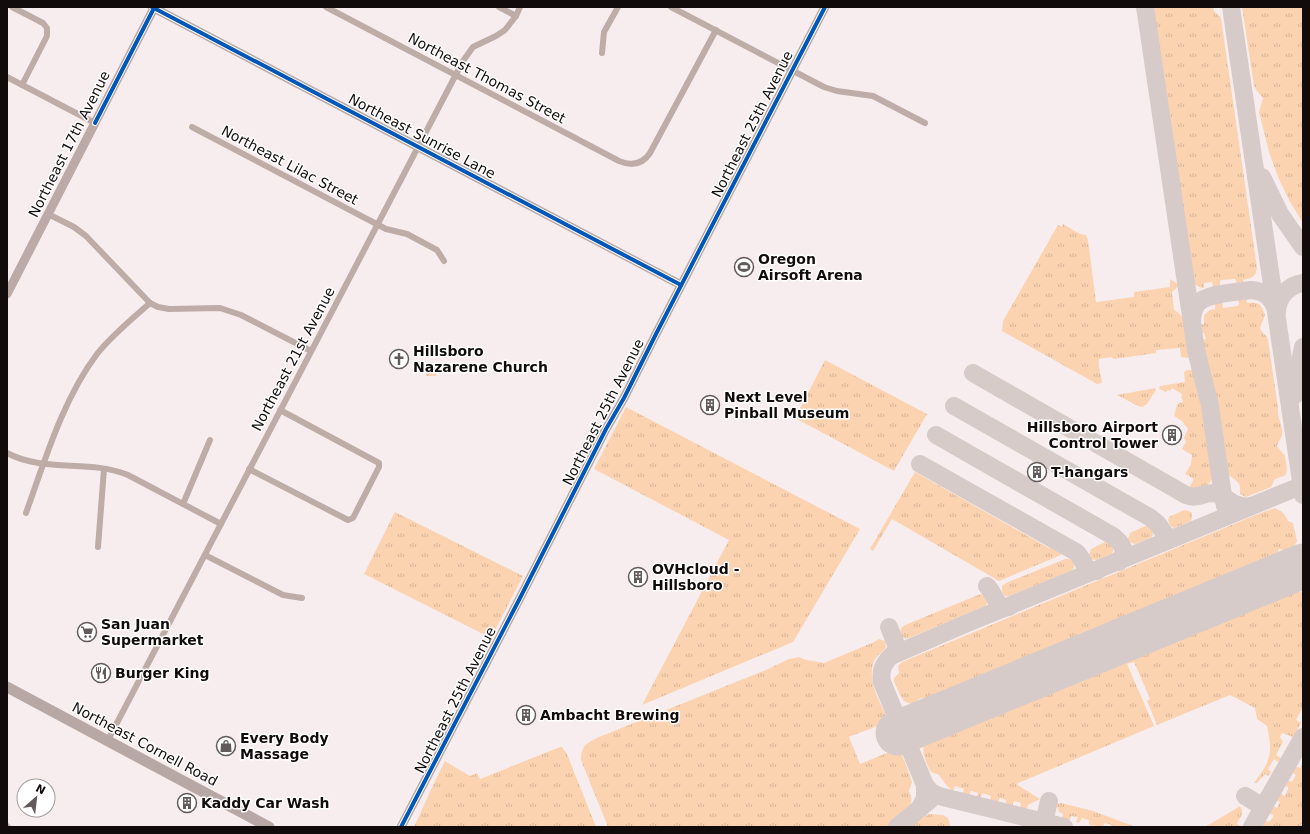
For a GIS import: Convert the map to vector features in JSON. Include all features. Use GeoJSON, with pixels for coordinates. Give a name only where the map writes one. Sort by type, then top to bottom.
{"type":"FeatureCollection","features":[{"type":"Feature","properties":{"kind":"highway","name":"Northeast Cornell Road"},"geometry":{"type":"LineString","coordinates":[[7,687],[269,827]]}},
{"type":"Feature","properties":{"kind":"main road","name":"Northeast 17th Avenue"},"geometry":{"type":"LineString","coordinates":[[7,294],[154,7]]}},
{"type":"Feature","properties":{"kind":"main road","name":"Northeast Sunrise Lane"},"geometry":{"type":"LineString","coordinates":[[154,7],[681,284]]}},
{"type":"Feature","properties":{"kind":"main road","name":"Northeast 25th Avenue"},"geometry":{"type":"LineString","coordinates":[[401,827],[825,7]]}},
{"type":"Feature","properties":{"kind":"street"},"geometry":{"type":"LineString","coordinates":[[12,7],[43,23],[47,28],[47,36],[22,85]]}},
{"type":"Feature","properties":{"kind":"street","name":"Northeast Thomas Street"},"geometry":{"type":"LineString","coordinates":[[326,7],[619,161],[632,165],[638,164],[650,153],[716,30]]}},
{"type":"Feature","properties":{"kind":"street"},"geometry":{"type":"LineString","coordinates":[[499,7],[516,16]]}},
{"type":"Feature","properties":{"kind":"street","name":"Northeast 21st Avenue"},"geometry":{"type":"LineString","coordinates":[[108,740],[462,61],[473,47],[505,30],[516,16],[520,7]]}},
{"type":"Feature","properties":{"kind":"street"},"geometry":{"type":"LineString","coordinates":[[602,53],[604,32],[618,7]]}},
{"type":"Feature","properties":{"kind":"street"},"geometry":{"type":"LineString","coordinates":[[672,7],[824,87],[837,91],[873,96],[925,123]]}},
{"type":"Feature","properties":{"kind":"street"},"geometry":{"type":"LineString","coordinates":[[7,77],[95,124]]}},
{"type":"Feature","properties":{"kind":"street","name":"Northeast Lilac Street"},"geometry":{"type":"LineString","coordinates":[[192,127],[386,229],[407,234],[437,250],[444,261]]}},
{"type":"Feature","properties":{"kind":"street"},"geometry":{"type":"LineString","coordinates":[[48,214],[74,227],[86,236],[150,303],[158,307],[169,309],[220,308],[253,320],[311,351]]}},
{"type":"Feature","properties":{"kind":"street"},"geometry":{"type":"LineString","coordinates":[[26,513],[60,423],[78,384],[89,366],[108,342],[150,303]]}},
{"type":"Feature","properties":{"kind":"street"},"geometry":{"type":"LineString","coordinates":[[249,469],[348,520],[352,518],[379,467],[380,465],[377,462],[280,410]]}},
{"type":"Feature","properties":{"kind":"street"},"geometry":{"type":"LineString","coordinates":[[183,504],[210,440]]}},
{"type":"Feature","properties":{"kind":"street"},"geometry":{"type":"LineString","coordinates":[[7,453],[28,462],[44,465],[117,470],[221,524]]}},
{"type":"Feature","properties":{"kind":"street"},"geometry":{"type":"LineString","coordinates":[[98,547],[104,469]]}},
{"type":"Feature","properties":{"kind":"street"},"geometry":{"type":"LineString","coordinates":[[205,555],[284,595],[302,598]]}},
{"type":"Feature","properties":{"kind":"green space"},"geometry":{"type":"Polygon","coordinates":[[[1152,7],[1213,7],[1214,11],[1221,18],[1257,268],[1251,278],[1243,280],[1243,284],[1237,284],[1235,279],[1221,280],[1220,287],[1213,288],[1212,282],[1204,283],[1204,288],[1202,288],[1198,287],[1191,280],[1152,7]]]}},
{"type":"Feature","properties":{"kind":"green space"},"geometry":{"type":"Polygon","coordinates":[[[1242,7],[1303,7],[1303,223],[1289,200],[1278,177],[1269,152],[1259,112],[1263,98],[1254,86],[1242,7]]]}},
{"type":"Feature","properties":{"kind":"green space"},"geometry":{"type":"Polygon","coordinates":[[[1063,224],[1080,234],[1086,235],[1088,240],[1096,302],[1134,297],[1134,292],[1170,287],[1170,279],[1178,284],[1178,287],[1172,292],[1174,310],[1183,318],[1187,329],[1191,354],[1188,358],[1181,357],[1180,348],[1156,350],[1156,353],[1114,359],[1111,357],[1099,359],[1102,383],[1097,384],[1002,331],[1003,321],[1058,225],[1062,227],[1063,224]]]}},
{"type":"Feature","properties":{"kind":"green space"},"geometry":{"type":"Polygon","coordinates":[[[1246,299],[1247,303],[1259,304],[1265,315],[1260,328],[1268,340],[1278,416],[1282,427],[1282,434],[1277,446],[1285,456],[1287,469],[1286,474],[1275,479],[1271,487],[1246,497],[1240,493],[1239,484],[1226,473],[1215,395],[1201,342],[1201,340],[1206,339],[1204,333],[1200,333],[1199,325],[1204,324],[1204,315],[1210,310],[1215,309],[1215,303],[1222,302],[1223,308],[1238,306],[1238,300],[1246,299]]]}},
{"type":"Feature","properties":{"kind":"green space"},"geometry":{"type":"Polygon","coordinates":[[[825,360],[927,414],[894,471],[795,418],[825,360]]]}},
{"type":"Feature","properties":{"kind":"green space"},"geometry":{"type":"Polygon","coordinates":[[[426,364],[436,365],[436,376],[426,376],[426,364]]]}},
{"type":"Feature","properties":{"kind":"green space"},"geometry":{"type":"Polygon","coordinates":[[[1187,370],[1193,370],[1197,373],[1205,411],[1214,472],[1211,480],[1205,487],[1196,490],[1188,489],[1194,479],[1185,474],[1191,464],[1192,455],[1182,449],[1186,442],[1184,438],[1188,429],[1182,421],[1174,416],[1177,405],[1180,402],[1182,403],[1182,394],[1172,388],[1170,391],[1168,390],[1166,392],[1159,389],[1160,386],[1185,382],[1184,372],[1187,370]]]}},
{"type":"Feature","properties":{"kind":"green space"},"geometry":{"type":"Polygon","coordinates":[[[1155,388],[1156,390],[1147,404],[1142,407],[1117,395],[1155,388]]]}},
{"type":"Feature","properties":{"kind":"green space"},"geometry":{"type":"Polygon","coordinates":[[[626,407],[860,529],[793,642],[642,705],[729,540],[594,469],[626,407]]]}},
{"type":"Feature","properties":{"kind":"green space"},"geometry":{"type":"Polygon","coordinates":[[[915,472],[1049,548],[1054,545],[1061,549],[1061,555],[999,581],[892,519],[873,551],[870,549],[915,472]]]}},
{"type":"Feature","properties":{"kind":"green space"},"geometry":{"type":"Polygon","coordinates":[[[1275,508],[1280,510],[1286,516],[1288,521],[1293,523],[1297,541],[1292,549],[1288,551],[1279,549],[1276,556],[1272,559],[1229,579],[1026,663],[930,700],[922,698],[911,704],[904,701],[900,695],[894,678],[899,673],[898,666],[902,662],[1275,508]]]}},
{"type":"Feature","properties":{"kind":"green space"},"geometry":{"type":"Polygon","coordinates":[[[1184,510],[1192,513],[1191,521],[1175,528],[1170,526],[1168,520],[1169,517],[1184,510]]]}},
{"type":"Feature","properties":{"kind":"green space"},"geometry":{"type":"Polygon","coordinates":[[[395,512],[523,576],[491,638],[364,574],[395,512]]]}},
{"type":"Feature","properties":{"kind":"green space"},"geometry":{"type":"Polygon","coordinates":[[[1145,526],[1151,528],[1153,534],[1152,537],[1136,544],[1129,542],[1128,539],[1130,533],[1145,526]]]}},
{"type":"Feature","properties":{"kind":"green space"},"geometry":{"type":"Polygon","coordinates":[[[1105,542],[1112,546],[1112,554],[1097,560],[1091,559],[1089,555],[1091,549],[1105,542]]]}},
{"type":"Feature","properties":{"kind":"green space"},"geometry":{"type":"Polygon","coordinates":[[[1065,559],[1070,559],[1074,563],[1074,568],[1071,571],[1010,596],[1005,596],[1002,592],[1002,586],[1006,583],[1065,559]]]}},
{"type":"Feature","properties":{"kind":"green space"},"geometry":{"type":"Polygon","coordinates":[[[1295,590],[1303,593],[1303,707],[1296,720],[1301,723],[1293,737],[1282,733],[1280,737],[1283,742],[1276,755],[1281,758],[1278,762],[1274,759],[1268,769],[1271,772],[1269,776],[1265,774],[1257,783],[1254,783],[1264,768],[1269,756],[1270,743],[1267,726],[1257,719],[1255,708],[1230,695],[1157,725],[1147,701],[1150,699],[1134,662],[1127,664],[1154,726],[1016,784],[1040,799],[1028,805],[1027,809],[1020,808],[1021,803],[1014,801],[1012,806],[1006,804],[1006,800],[1000,798],[998,802],[990,800],[991,796],[982,793],[981,798],[977,797],[978,793],[971,791],[969,795],[963,793],[964,789],[955,786],[953,791],[947,786],[939,775],[931,772],[929,768],[925,759],[923,750],[924,746],[930,739],[937,740],[944,729],[1272,595],[1278,593],[1288,595],[1295,590]]]}},
{"type":"Feature","properties":{"kind":"green space"},"geometry":{"type":"Polygon","coordinates":[[[983,594],[988,601],[985,606],[909,638],[905,639],[901,636],[900,633],[902,627],[905,625],[983,594]]]}},
{"type":"Feature","properties":{"kind":"green space"},"geometry":{"type":"Polygon","coordinates":[[[879,639],[885,641],[886,647],[874,661],[872,675],[874,689],[886,715],[885,719],[871,729],[849,737],[860,764],[894,750],[900,752],[905,762],[912,782],[909,791],[911,801],[905,814],[890,827],[608,827],[581,760],[583,748],[588,743],[599,737],[766,670],[789,659],[799,657],[806,660],[824,663],[879,639]]]}},
{"type":"Feature","properties":{"kind":"green space"},"geometry":{"type":"Polygon","coordinates":[[[562,747],[567,754],[596,827],[414,827],[445,761],[470,776],[477,773],[480,779],[562,747]]]}},
{"type":"Feature","properties":{"kind":"green space"},"geometry":{"type":"Polygon","coordinates":[[[1303,763],[1303,827],[1261,826],[1265,820],[1269,822],[1273,817],[1273,815],[1269,813],[1273,806],[1277,808],[1280,802],[1276,800],[1280,793],[1285,796],[1288,787],[1284,786],[1287,780],[1292,782],[1296,775],[1292,772],[1295,766],[1300,768],[1303,763]]]}},
{"type":"Feature","properties":{"kind":"green space"},"geometry":{"type":"Polygon","coordinates":[[[1061,803],[1093,811],[1136,827],[1111,827],[1112,825],[1105,823],[1103,827],[1089,825],[1089,820],[1082,818],[1079,823],[1076,822],[1078,817],[1071,816],[1070,820],[1062,818],[1063,814],[1059,812],[1056,806],[1057,804],[1061,803]]]}},
{"type":"Feature","properties":{"kind":"green space"},"geometry":{"type":"Polygon","coordinates":[[[1240,806],[1242,813],[1237,824],[1243,827],[1205,827],[1240,806]]]}},
{"type":"Feature","properties":{"kind":"green space"},"geometry":{"type":"Polygon","coordinates":[[[929,814],[943,815],[948,818],[950,824],[949,827],[905,827],[911,823],[929,814]]]}},
{"type":"Feature","properties":{"kind":"taxiway"},"geometry":{"type":"LineString","coordinates":[[1145,7],[1196,350],[1210,406],[1223,496],[1236,504],[1251,506]]}},
{"type":"Feature","properties":{"kind":"taxiway"},"geometry":{"type":"LineString","coordinates":[[1231,7],[1303,495]]}},
{"type":"Feature","properties":{"kind":"taxiway"},"geometry":{"type":"LineString","coordinates":[[1262,177],[1280,214],[1303,247]]}},
{"type":"Feature","properties":{"kind":"taxiway"},"geometry":{"type":"LineString","coordinates":[[1277,312],[1279,301],[1288,289],[1303,283]]}},
{"type":"Feature","properties":{"kind":"taxiway"},"geometry":{"type":"LineString","coordinates":[[1192,322],[1193,313],[1197,304],[1201,300],[1214,295],[1251,290],[1266,295],[1275,307]]}},
{"type":"Feature","properties":{"kind":"taxiway"},"geometry":{"type":"LineString","coordinates":[[1295,395],[1303,347]]}},
{"type":"Feature","properties":{"kind":"taxiway"},"geometry":{"type":"LineString","coordinates":[[973,373],[1186,495],[1195,497],[1212,493],[1217,494],[1223,496],[1225,506]]}},
{"type":"Feature","properties":{"kind":"taxiway"},"geometry":{"type":"LineString","coordinates":[[954,406],[1151,518],[1158,524],[1166,536],[1173,538]]}},
{"type":"Feature","properties":{"kind":"taxiway"},"geometry":{"type":"LineString","coordinates":[[936,435],[1113,536],[1123,548],[1123,555],[1119,562]]}},
{"type":"Feature","properties":{"kind":"taxiway"},"geometry":{"type":"LineString","coordinates":[[920,464],[1076,552],[1089,570],[1097,571]]}},
{"type":"Feature","properties":{"kind":"taxiway"},"geometry":{"type":"LineString","coordinates":[[920,808],[925,798],[925,785],[882,682],[881,674],[883,668],[891,656],[1303,485]]}},
{"type":"Feature","properties":{"kind":"taxiway"},"geometry":{"type":"LineString","coordinates":[[1281,575],[1294,572],[1303,574]]}},
{"type":"Feature","properties":{"kind":"taxiway"},"geometry":{"type":"LineString","coordinates":[[987,586],[998,604],[1009,607]]}},
{"type":"Feature","properties":{"kind":"taxiway"},"geometry":{"type":"LineString","coordinates":[[889,627],[897,647],[893,655]]}},
{"type":"Feature","properties":{"kind":"taxiway"},"geometry":{"type":"LineString","coordinates":[[1252,827],[1303,737]]}},
{"type":"Feature","properties":{"kind":"taxiway"},"geometry":{"type":"LineString","coordinates":[[925,785],[931,792],[939,796],[1064,827]]}},
{"type":"Feature","properties":{"kind":"taxiway"},"geometry":{"type":"LineString","coordinates":[[1245,796],[1263,807]]}},
{"type":"Feature","properties":{"kind":"taxiway"},"geometry":{"type":"LineString","coordinates":[[897,827],[930,800]]}},
{"type":"Feature","properties":{"kind":"taxiway"},"geometry":{"type":"LineString","coordinates":[[1044,822],[1049,801]]}},
{"type":"Feature","properties":{"kind":"runway"},"geometry":{"type":"LineString","coordinates":[[898,733],[1303,566]]}},
{"type":"Feature","properties":{"kind":"cycle path"},"geometry":{"type":"LineString","coordinates":[[152,7],[681,285]]}},
{"type":"Feature","properties":{"kind":"cycle path"},"geometry":{"type":"LineString","coordinates":[[401,827],[825,7]]}},
{"type":"Feature","properties":{"kind":"cycle path"},"geometry":{"type":"LineString","coordinates":[[95,123],[154,8]]}},
{"type":"Feature","properties":{"kind":"place","name":"Oregon Airsoft Arena"},"geometry":{"type":"Point","coordinates":[744,267]}},
{"type":"Feature","properties":{"kind":"place","name":"Hillsboro Nazarene Church"},"geometry":{"type":"Point","coordinates":[399,359]}},
{"type":"Feature","properties":{"kind":"place","name":"Next Level Pinball Museum"},"geometry":{"type":"Point","coordinates":[710,405]}},
{"type":"Feature","properties":{"kind":"place","name":"Hillsboro Airport Control Tower"},"geometry":{"type":"Point","coordinates":[1172,435]}},
{"type":"Feature","properties":{"kind":"place","name":"T-hangars"},"geometry":{"type":"Point","coordinates":[1037,472]}},
{"type":"Feature","properties":{"kind":"place","name":"OVHcloud - Hillsboro"},"geometry":{"type":"Point","coordinates":[638,577]}},
{"type":"Feature","properties":{"kind":"place","name":"San Juan Supermarket"},"geometry":{"type":"Point","coordinates":[87,632]}},
{"type":"Feature","properties":{"kind":"place","name":"Burger King"},"geometry":{"type":"Point","coordinates":[101,673]}},
{"type":"Feature","properties":{"kind":"place","name":"Ambacht Brewing"},"geometry":{"type":"Point","coordinates":[526,715]}},
{"type":"Feature","properties":{"kind":"place","name":"Every Body Massage"},"geometry":{"type":"Point","coordinates":[226,746]}},
{"type":"Feature","properties":{"kind":"place","name":"Kaddy Car Wash"},"geometry":{"type":"Point","coordinates":[187,803]}}]}
